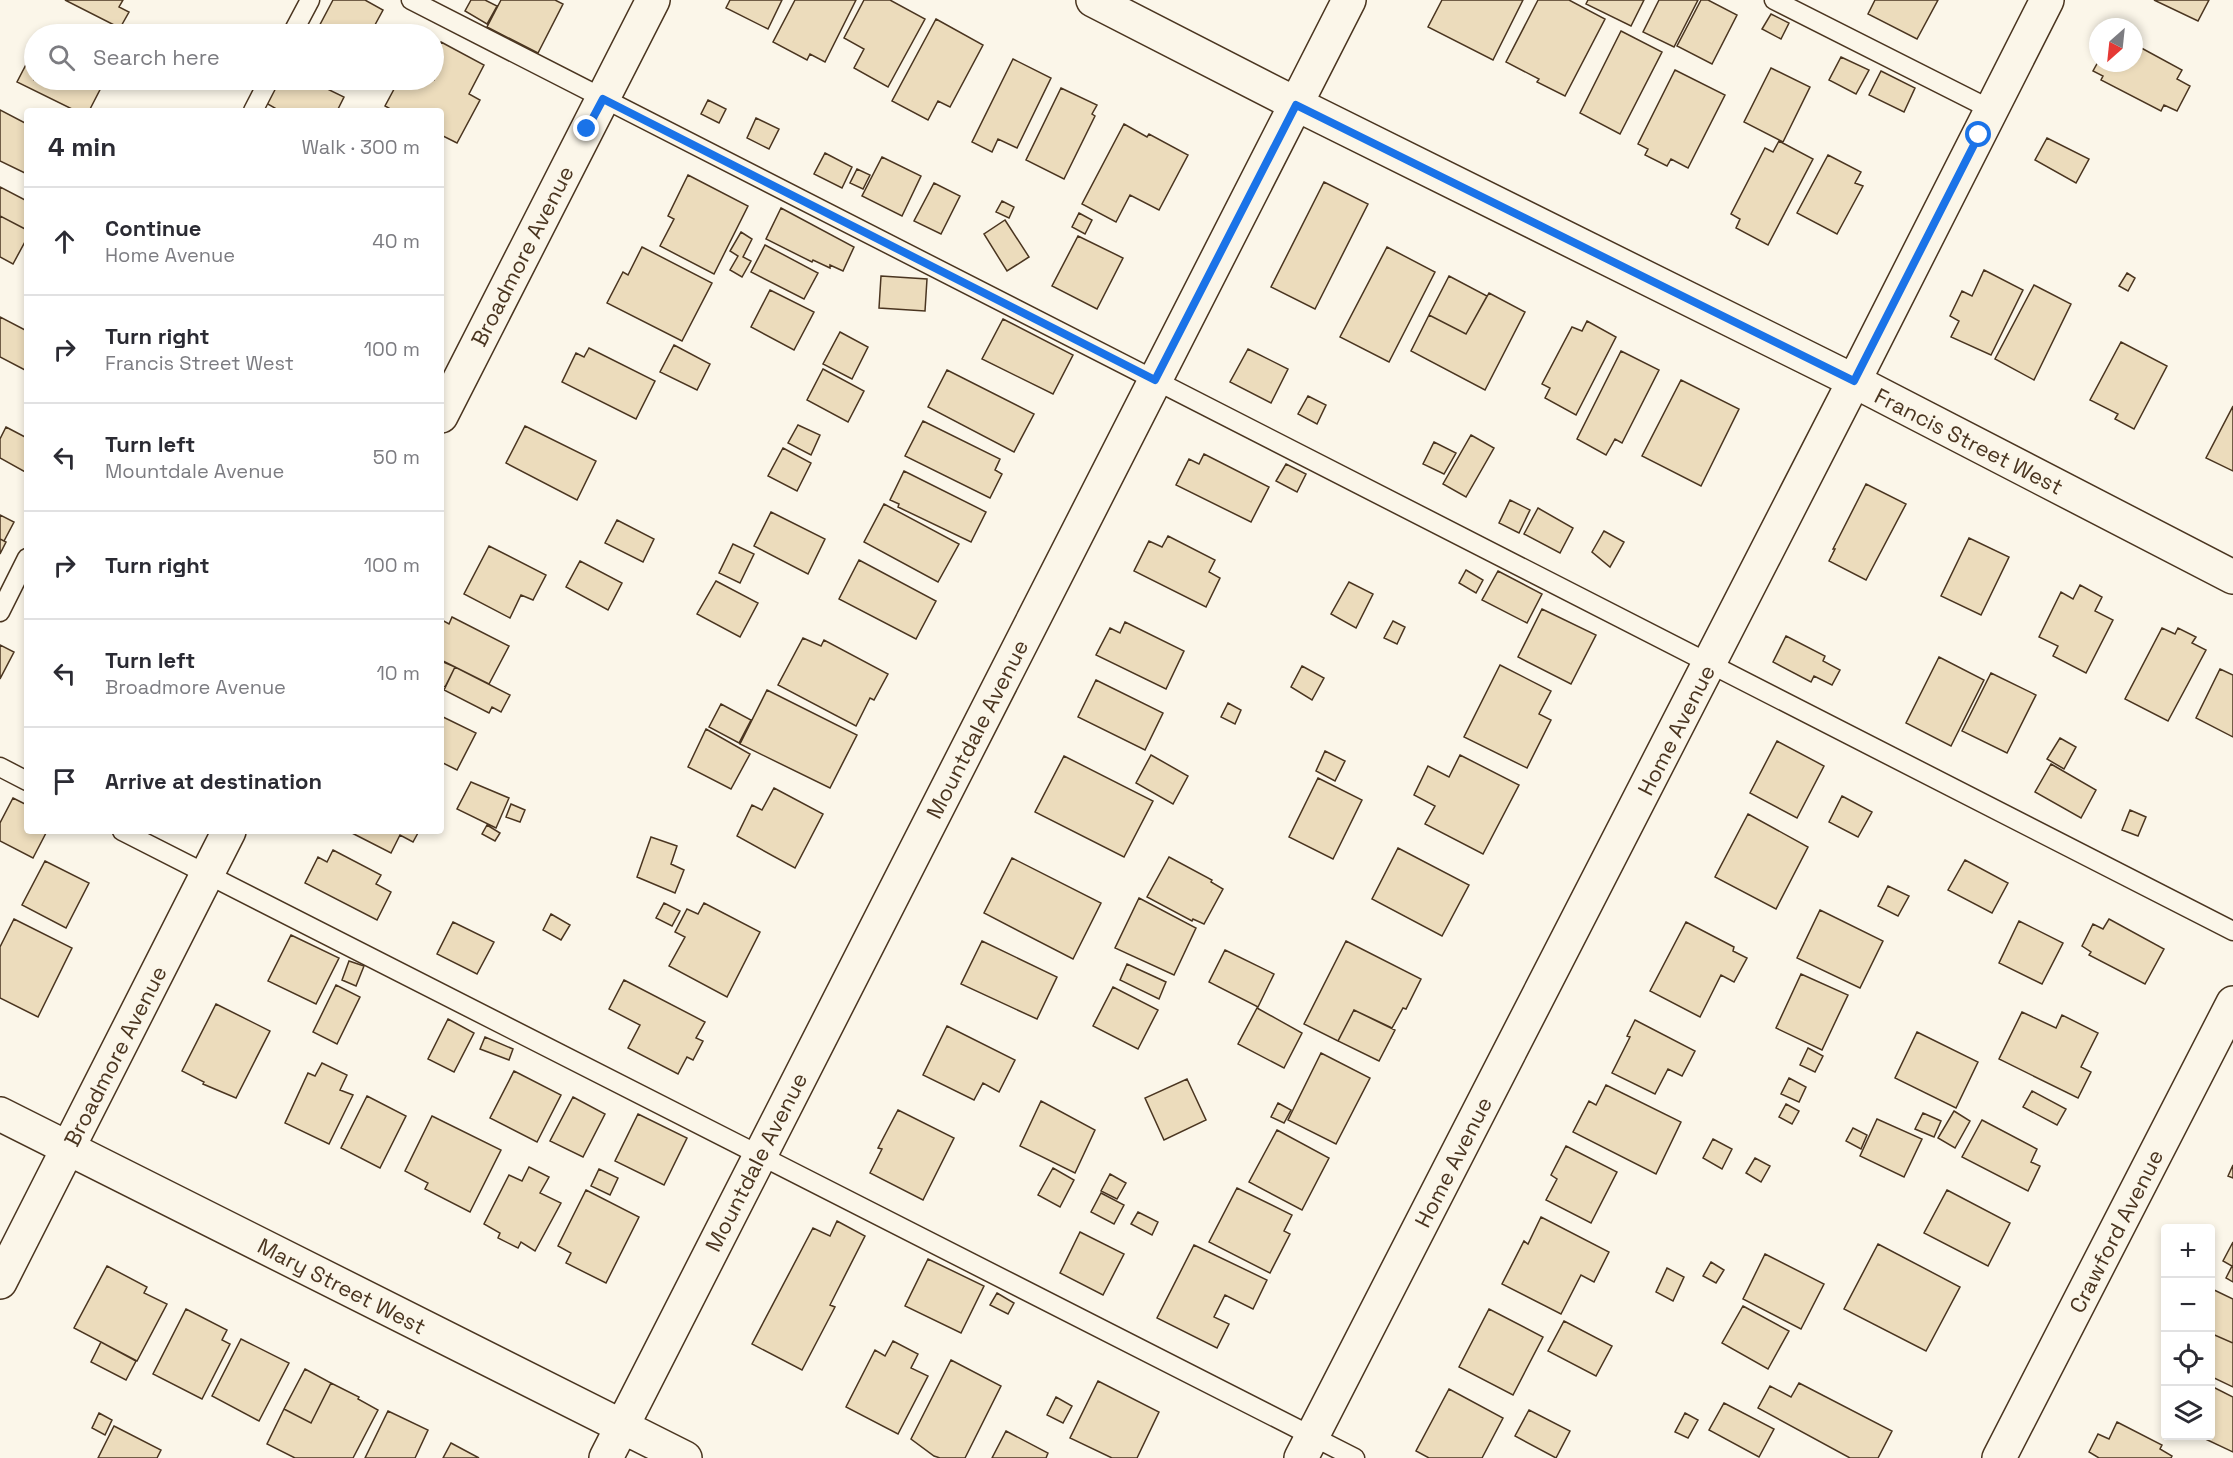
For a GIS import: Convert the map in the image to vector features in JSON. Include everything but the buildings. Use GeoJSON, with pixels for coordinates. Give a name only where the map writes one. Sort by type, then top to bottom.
{"type":"FeatureCollection","features":[{"type":"Feature","properties":{"kind":"street","name":"Broadmore Avenue"},"geometry":{"type":"LineString","coordinates":[[444,410],[653,0]]}},
{"type":"Feature","properties":{"kind":"street","name":"Francis Street West"},"geometry":{"type":"LineString","coordinates":[[1093,0],[1296,105],[1854,381],[2233,577]]}},
{"type":"Feature","properties":{"kind":"street","name":"Mountdale Avenue"},"geometry":{"type":"LineString","coordinates":[[606,1458],[1349,0]]}},
{"type":"Feature","properties":{"kind":"street","name":"Home Avenue"},"geometry":{"type":"LineString","coordinates":[[1307,1447],[1710,663],[2047,0]]}},
{"type":"Feature","properties":{"kind":"street","name":"Broadmore Avenue"},"geometry":{"type":"LineString","coordinates":[[0,1282],[228,834]]}},
{"type":"Feature","properties":{"kind":"street","name":"Crawford Avenue"},"geometry":{"type":"LineString","coordinates":[[2000,1458],[2233,1003]]}},
{"type":"Feature","properties":{"kind":"street","name":"Mary Street West"},"geometry":{"type":"LineString","coordinates":[[0,1114],[685,1458]]}},
{"type":"Feature","properties":{"kind":"lane"},"geometry":{"type":"LineString","coordinates":[[297,24],[310,0]]}},
{"type":"Feature","properties":{"kind":"lane"},"geometry":{"type":"LineString","coordinates":[[411,0],[2233,931]]}},
{"type":"Feature","properties":{"kind":"lane"},"geometry":{"type":"LineString","coordinates":[[1774,0],[1992,110]]}},
{"type":"Feature","properties":{"kind":"lane"},"geometry":{"type":"LineString","coordinates":[[255,108],[264,90]]}},
{"type":"Feature","properties":{"kind":"lane"},"geometry":{"type":"LineString","coordinates":[[0,612],[24,564]]}},
{"type":"Feature","properties":{"kind":"lane"},"geometry":{"type":"LineString","coordinates":[[0,767],[24,779]]}},
{"type":"Feature","properties":{"kind":"lane"},"geometry":{"type":"LineString","coordinates":[[128,834],[760,1155],[1307,1447],[1355,1458]]}},
{"type":"Feature","properties":{"kind":"route"},"geometry":{"type":"LineString","coordinates":[[587,129],[603,99],[1155,380],[1296,105],[1854,381],[1979,135]]}}]}
